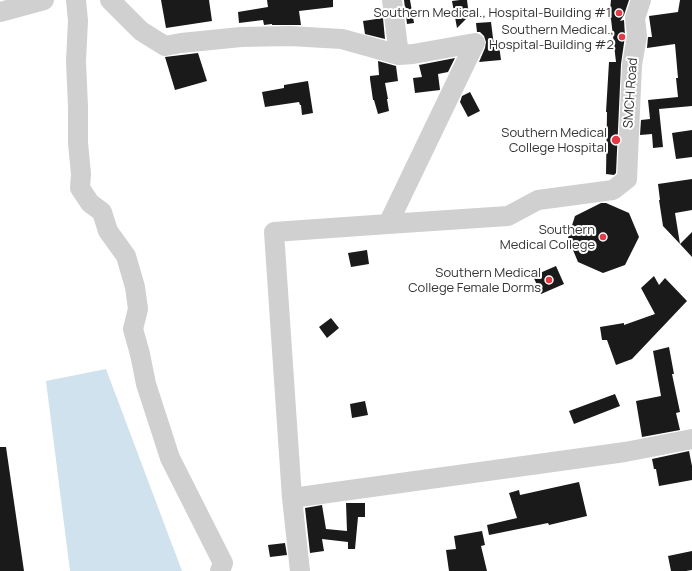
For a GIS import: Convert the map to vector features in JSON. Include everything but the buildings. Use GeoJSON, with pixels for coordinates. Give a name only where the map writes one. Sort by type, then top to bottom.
{"type":"FeatureCollection","features":[{"type":"Feature","properties":{"kind":"street"},"geometry":{"type":"LineString","coordinates":[[0,12],[44,0]]}},
{"type":"Feature","properties":{"kind":"street"},"geometry":{"type":"LineString","coordinates":[[76,0],[78,22],[76,61],[78,143],[81,174],[80,188],[90,203],[102,212],[108,231],[126,256],[135,287],[138,309],[133,329],[146,384],[170,458],[223,563],[220,571]]}},
{"type":"Feature","properties":{"kind":"street"},"geometry":{"type":"LineString","coordinates":[[110,0],[141,31],[165,46],[241,37],[289,36],[342,39],[399,55],[475,44],[388,224],[274,232],[292,498],[300,571]]}},
{"type":"Feature","properties":{"kind":"street"},"geometry":{"type":"LineString","coordinates":[[392,0],[399,55]]}},
{"type":"Feature","properties":{"kind":"street","name":"SMCH Road"},"geometry":{"type":"LineString","coordinates":[[388,224],[508,216],[538,200],[613,190],[627,179],[632,65],[637,36],[635,18],[641,0]]}},
{"type":"Feature","properties":{"kind":"street"},"geometry":{"type":"LineString","coordinates":[[292,498],[625,452],[692,439]]}},
{"type":"Feature","properties":{"kind":"water"},"geometry":{"type":"Polygon","coordinates":[[[106,369],[182,571],[70,571],[46,381],[106,369]]]}},
{"type":"Feature","properties":{"kind":"place","name":"Southern Medical., Hospital-Building #1"},"geometry":{"type":"Point","coordinates":[619,13]}},
{"type":"Feature","properties":{"kind":"place","name":"Southern Medical., Hospital-Building #2"},"geometry":{"type":"Point","coordinates":[622,37]}},
{"type":"Feature","properties":{"kind":"place","name":"Southern Medical College Hospital"},"geometry":{"type":"Point","coordinates":[616,140]}},
{"type":"Feature","properties":{"kind":"place","name":"Southern Medical College"},"geometry":{"type":"Point","coordinates":[603,237]}},
{"type":"Feature","properties":{"kind":"place","name":"Southern Medical College Female Dorms"},"geometry":{"type":"Point","coordinates":[549,280]}}]}
